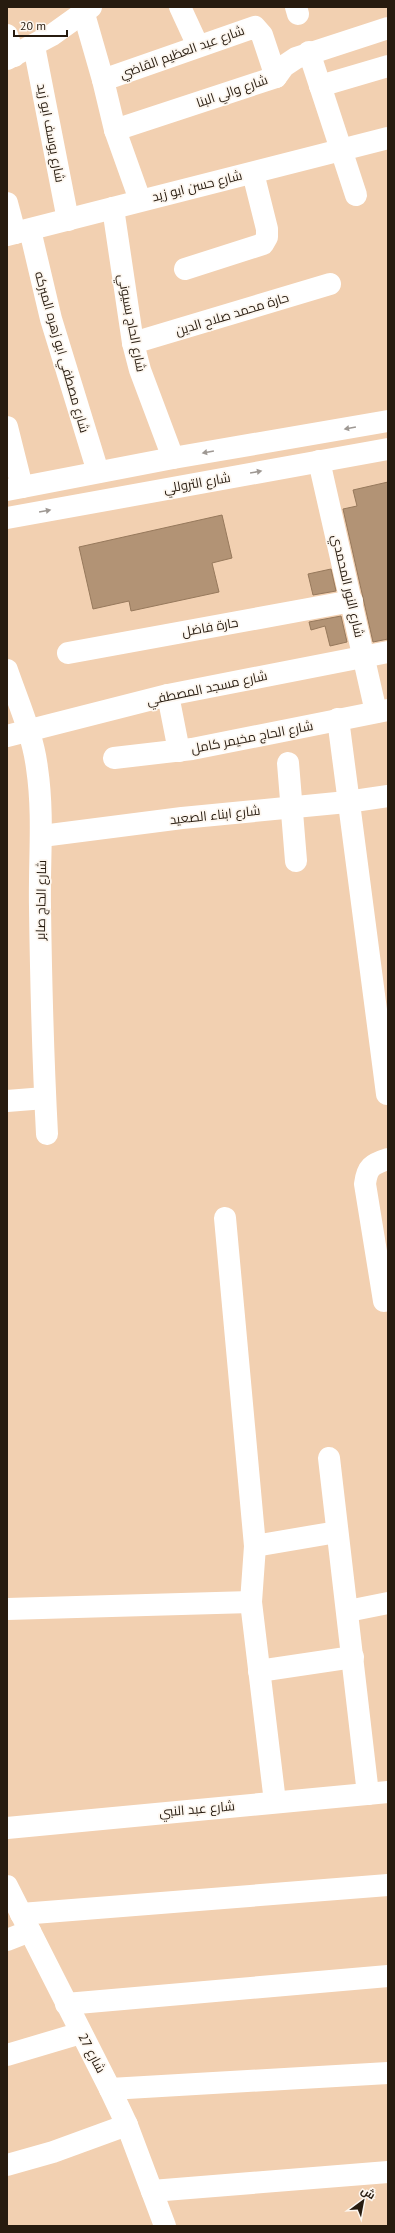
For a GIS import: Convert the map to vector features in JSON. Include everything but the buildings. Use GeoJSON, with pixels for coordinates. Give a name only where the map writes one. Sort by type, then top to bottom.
{"type":"FeatureCollection","features":[{"type":"Feature","properties":{"kind":"street"},"geometry":{"type":"LineString","coordinates":[[180,7],[198,46]]}},
{"type":"Feature","properties":{"kind":"street"},"geometry":{"type":"LineString","coordinates":[[7,35],[11,57],[34,46],[86,9],[115,130],[140,200]]}},
{"type":"Feature","properties":{"kind":"street","name":"شارع عبد العظيم القاضي"},"geometry":{"type":"LineString","coordinates":[[103,80],[255,27],[262,35],[276,76]]}},
{"type":"Feature","properties":{"kind":"street","name":"شارع والي البنا"},"geometry":{"type":"LineString","coordinates":[[115,130],[276,76],[284,66],[309,52],[388,28]]}},
{"type":"Feature","properties":{"kind":"street","name":"شارع يوسف ابو زيد"},"geometry":{"type":"LineString","coordinates":[[34,46],[68,220]]}},
{"type":"Feature","properties":{"kind":"street"},"geometry":{"type":"LineString","coordinates":[[309,52],[356,195]]}},
{"type":"Feature","properties":{"kind":"street"},"geometry":{"type":"LineString","coordinates":[[320,86],[388,66]]}},
{"type":"Feature","properties":{"kind":"street","name":"شارع حسن ابو زيد"},"geometry":{"type":"LineString","coordinates":[[17,233],[140,200],[342,151],[388,138]]}},
{"type":"Feature","properties":{"kind":"street"},"geometry":{"type":"LineString","coordinates":[[185,269],[263,244],[267,237],[267,229],[253,173]]}},
{"type":"Feature","properties":{"kind":"street","name":"شارع مصطفي ابو زهره المبركه"},"geometry":{"type":"LineString","coordinates":[[7,203],[17,233],[51,319],[98,472]]}},
{"type":"Feature","properties":{"kind":"street","name":"شارع الحاج بسيوني"},"geometry":{"type":"LineString","coordinates":[[113,208],[133,343],[140,370],[172,458]]}},
{"type":"Feature","properties":{"kind":"street","name":"حارة محمد صلاح الدين"},"geometry":{"type":"LineString","coordinates":[[133,343],[330,284]]}},
{"type":"Feature","properties":{"kind":"street"},"geometry":{"type":"LineString","coordinates":[[7,427],[14,488],[172,458],[388,421]]}},
{"type":"Feature","properties":{"kind":"street","name":"شارع التروللي"},"geometry":{"type":"LineString","coordinates":[[7,518],[388,449]]}},
{"type":"Feature","properties":{"kind":"street","name":"شارع النور المحمدي"},"geometry":{"type":"LineString","coordinates":[[319,461],[364,657],[382,711]]}},
{"type":"Feature","properties":{"kind":"street","name":"حارة فاضل"},"geometry":{"type":"LineString","coordinates":[[68,653],[352,601]]}},
{"type":"Feature","properties":{"kind":"street","name":"شارع مسجد المصطفي"},"geometry":{"type":"LineString","coordinates":[[7,736],[28,732],[168,695],[388,652]]}},
{"type":"Feature","properties":{"kind":"street","name":"شارع الحاج صابر"},"geometry":{"type":"LineString","coordinates":[[7,670],[28,732],[37,768],[42,836],[40,956],[47,1134]]}},
{"type":"Feature","properties":{"kind":"street"},"geometry":{"type":"LineString","coordinates":[[168,695],[179,750]]}},
{"type":"Feature","properties":{"kind":"street","name":"شارع الحاج مخيمر كامل"},"geometry":{"type":"LineString","coordinates":[[114,758],[179,750],[382,711]]}},
{"type":"Feature","properties":{"kind":"street"},"geometry":{"type":"LineString","coordinates":[[338,719],[348,802],[381,999],[387,1094]]}},
{"type":"Feature","properties":{"kind":"street"},"geometry":{"type":"LineString","coordinates":[[288,762],[296,861]]}},
{"type":"Feature","properties":{"kind":"street","name":"شارع ابناء الصعيد"},"geometry":{"type":"LineString","coordinates":[[42,836],[348,802],[388,796]]}},
{"type":"Feature","properties":{"kind":"street"},"geometry":{"type":"LineString","coordinates":[[7,1101],[45,1098]]}},
{"type":"Feature","properties":{"kind":"street"},"geometry":{"type":"LineString","coordinates":[[384,1301],[365,1184],[367,1171],[376,1163],[388,1158]]}},
{"type":"Feature","properties":{"kind":"street"},"geometry":{"type":"LineString","coordinates":[[225,1218],[255,1546],[251,1602],[275,1802]]}},
{"type":"Feature","properties":{"kind":"street"},"geometry":{"type":"LineString","coordinates":[[329,1458],[348,1611],[352,1657],[378,1793]]}},
{"type":"Feature","properties":{"kind":"street"},"geometry":{"type":"LineString","coordinates":[[255,1546],[338,1532]]}},
{"type":"Feature","properties":{"kind":"street"},"geometry":{"type":"LineString","coordinates":[[7,1609],[251,1602]]}},
{"type":"Feature","properties":{"kind":"street"},"geometry":{"type":"LineString","coordinates":[[348,1611],[388,1603]]}},
{"type":"Feature","properties":{"kind":"street"},"geometry":{"type":"LineString","coordinates":[[259,1672],[352,1657]]}},
{"type":"Feature","properties":{"kind":"street","name":"شارع عبد النبي"},"geometry":{"type":"LineString","coordinates":[[7,1828],[378,1793]]}},
{"type":"Feature","properties":{"kind":"street"},"geometry":{"type":"LineString","coordinates":[[7,1940],[25,1922],[388,1885]]}},
{"type":"Feature","properties":{"kind":"street","name":"شارع 27"},"geometry":{"type":"LineString","coordinates":[[7,1886],[127,2125],[165,2226]]}},
{"type":"Feature","properties":{"kind":"street"},"geometry":{"type":"LineString","coordinates":[[66,2004],[388,1976]]}},
{"type":"Feature","properties":{"kind":"street"},"geometry":{"type":"LineString","coordinates":[[7,2055],[81,2033]]}},
{"type":"Feature","properties":{"kind":"street"},"geometry":{"type":"LineString","coordinates":[[110,2089],[388,2073]]}},
{"type":"Feature","properties":{"kind":"street"},"geometry":{"type":"LineString","coordinates":[[7,2165],[53,2152],[127,2125]]}},
{"type":"Feature","properties":{"kind":"street"},"geometry":{"type":"LineString","coordinates":[[152,2190],[388,2172]]}}]}
